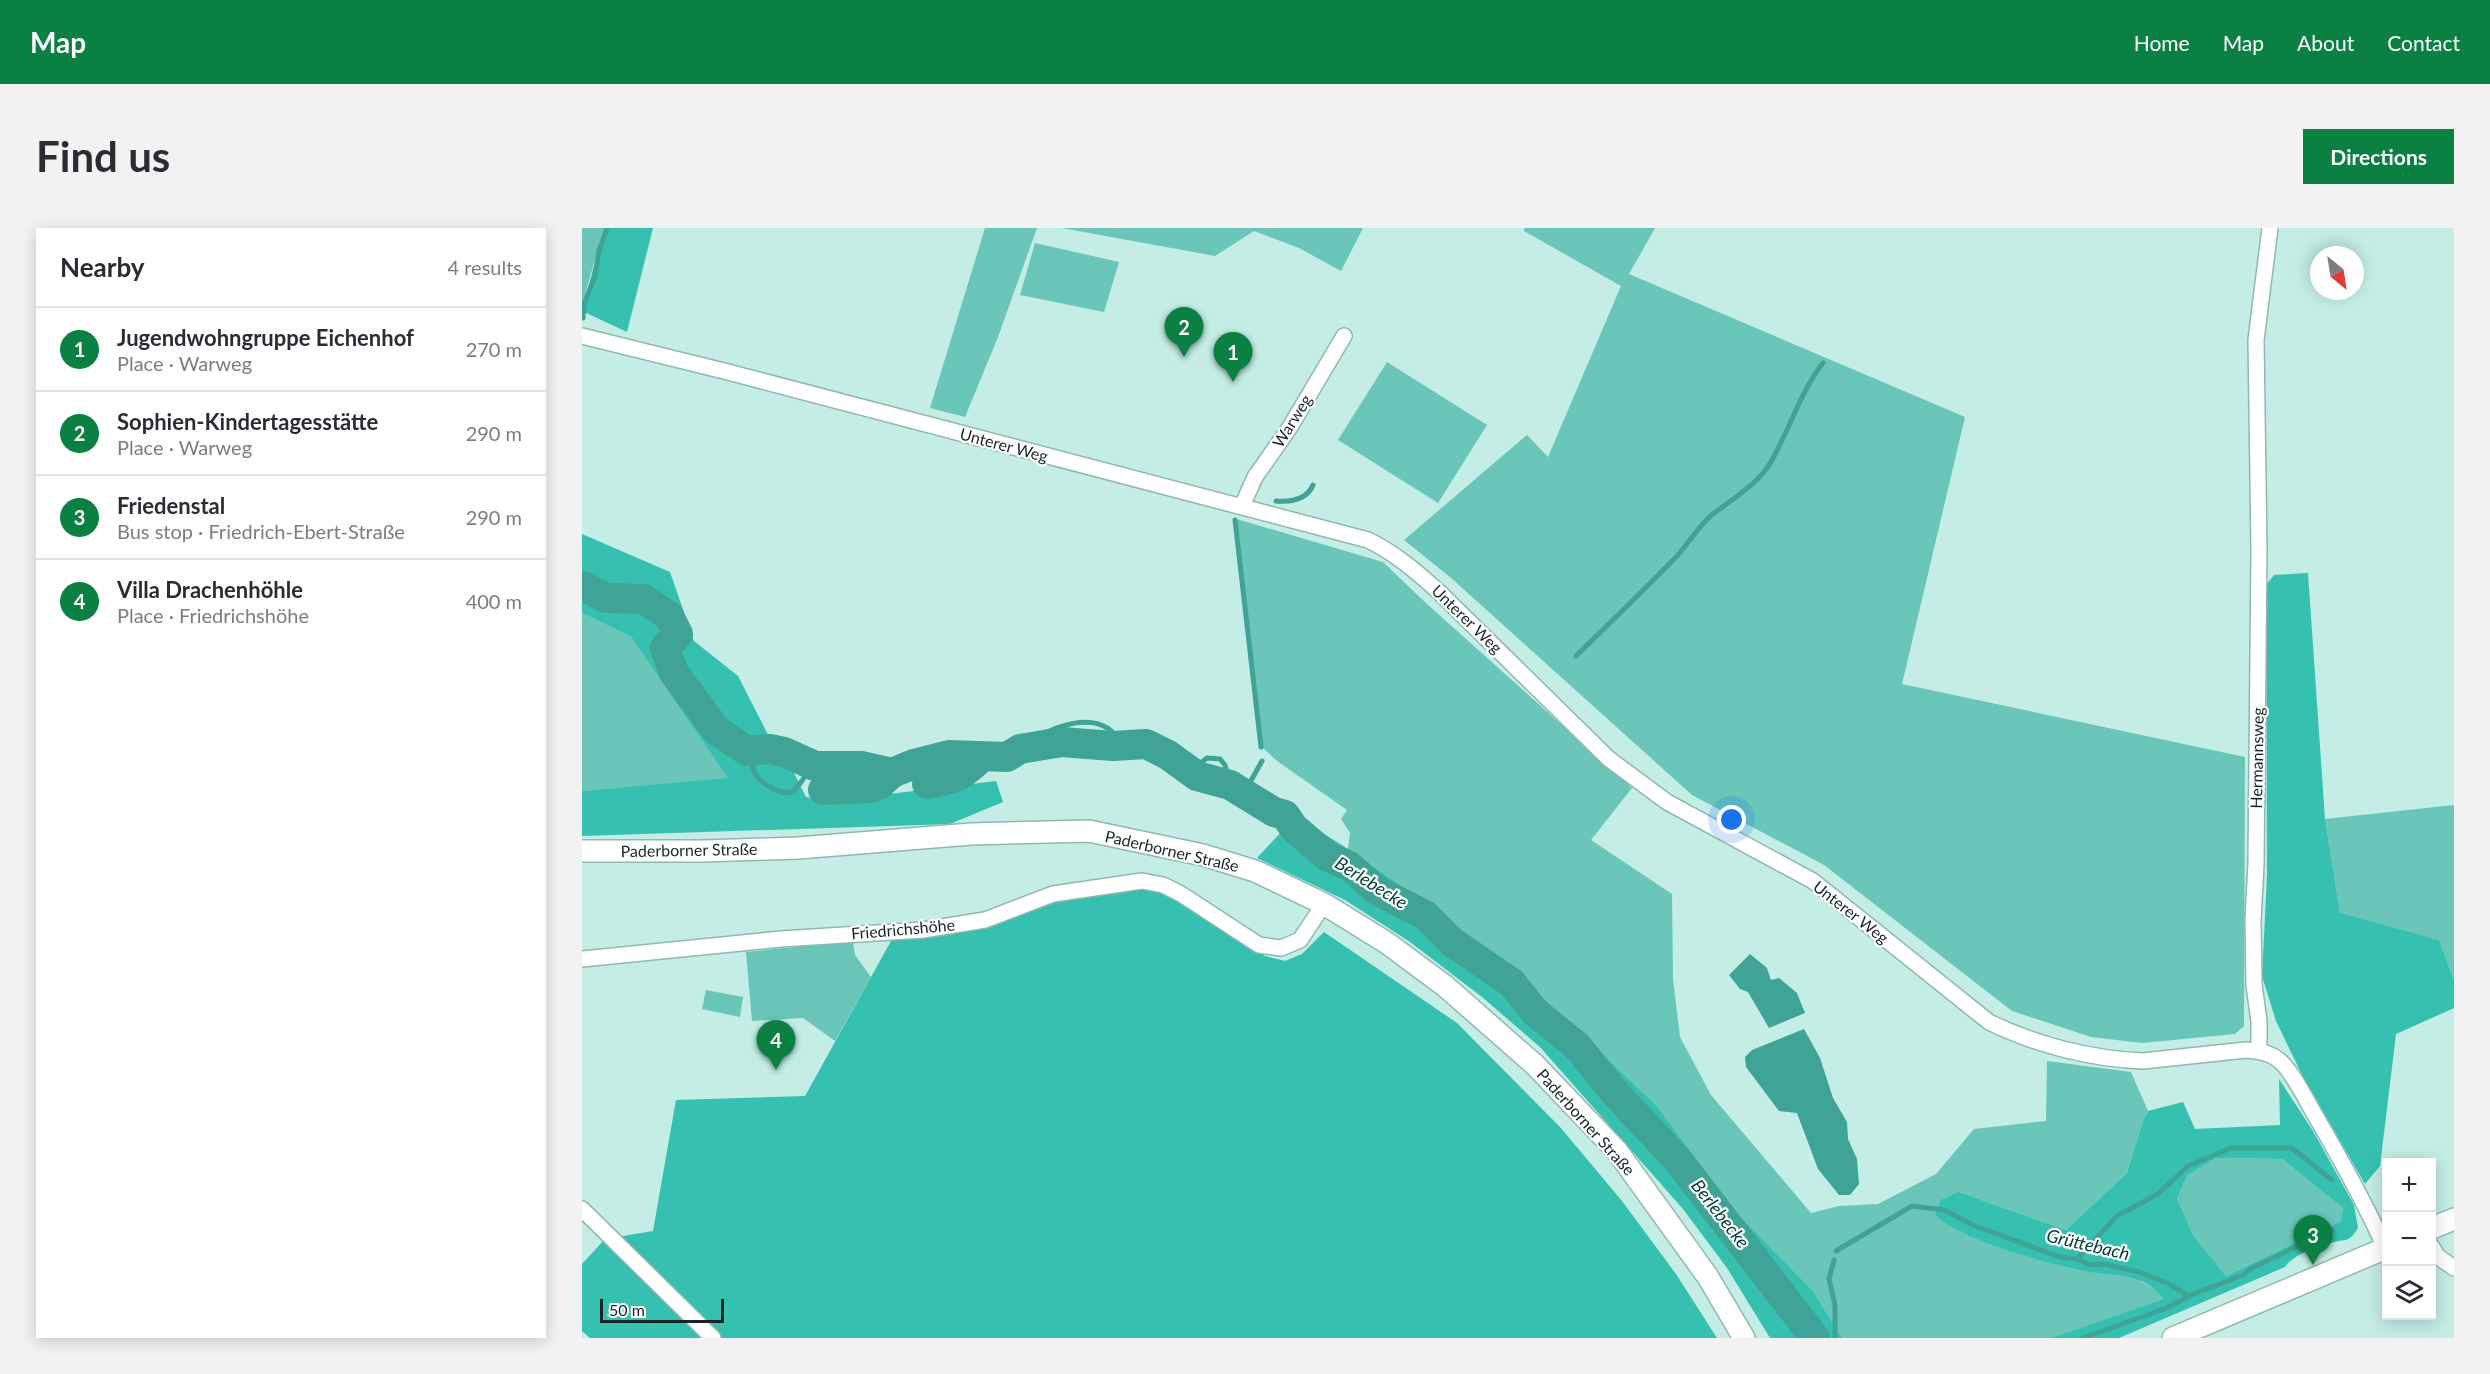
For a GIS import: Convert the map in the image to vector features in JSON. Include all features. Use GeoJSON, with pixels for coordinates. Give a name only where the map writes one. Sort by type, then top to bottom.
{"type":"FeatureCollection","features":[{"type":"Feature","properties":{"kind":"main road","name":"Paderborner Straße"},"geometry":{"type":"LineString","coordinates":[[582,851],[798,848],[971,834],[1089,831],[1203,855],[1256,871],[1324,904],[1387,943],[1496,1028],[1535,1065],[1617,1151],[1708,1277],[1744,1338]]}},
{"type":"Feature","properties":{"kind":"main road"},"geometry":{"type":"LineString","coordinates":[[2436,1226],[2454,1219]]}},
{"type":"Feature","properties":{"kind":"main road"},"geometry":{"type":"LineString","coordinates":[[2181,1336],[2382,1250]]}},
{"type":"Feature","properties":{"kind":"street","name":"Hermannsweg"},"geometry":{"type":"LineString","coordinates":[[2259,1051],[2259,1021],[2254,985],[2253,920],[2256,864],[2259,562],[2256,340],[2270,228]]}},
{"type":"Feature","properties":{"kind":"street","name":"Unterer Weg"},"geometry":{"type":"LineString","coordinates":[[582,336],[728,372],[1368,540],[1396,556],[1439,592],[1610,759],[1667,802],[1813,881],[1989,1022],[2009,1032],[2086,1054],[2127,1060],[2143,1061],[2259,1051]]}},
{"type":"Feature","properties":{"kind":"street","name":"Warweg"},"geometry":{"type":"LineString","coordinates":[[1242,506],[1256,477],[1290,427],[1344,336]]}},
{"type":"Feature","properties":{"kind":"street","name":"Friedrichshöhe"},"geometry":{"type":"LineString","coordinates":[[582,959],[781,939],[923,930],[985,920],[1053,894],[1142,881],[1163,885],[1181,894],[1259,945],[1281,948],[1300,940],[1324,904]]}},
{"type":"Feature","properties":{"kind":"street"},"geometry":{"type":"LineString","coordinates":[[2259,1051],[2271,1054],[2283,1064],[2298,1086],[2348,1171],[2382,1240]]}},
{"type":"Feature","properties":{"kind":"street"},"geometry":{"type":"LineString","coordinates":[[582,1209],[713,1338]]}},
{"type":"Feature","properties":{"kind":"street"},"geometry":{"type":"LineString","coordinates":[[2436,1254],[2454,1268]]}},
{"type":"Feature","properties":{"kind":"shaded area"},"geometry":{"type":"Polygon","coordinates":[[[582,228],[604,228],[582,305],[582,228]]]}},
{"type":"Feature","properties":{"kind":"shaded area"},"geometry":{"type":"Polygon","coordinates":[[[604,228],[653,228],[627,332],[582,311],[604,228]]]}},
{"type":"Feature","properties":{"kind":"shaded area"},"geometry":{"type":"Polygon","coordinates":[[[985,228],[1037,228],[998,337],[965,417],[930,408],[985,228]]]}},
{"type":"Feature","properties":{"kind":"shaded area"},"geometry":{"type":"Polygon","coordinates":[[[1062,228],[1363,228],[1341,271],[1299,248],[1254,231],[1215,256],[1062,228]]]}},
{"type":"Feature","properties":{"kind":"shaded area"},"geometry":{"type":"Polygon","coordinates":[[[1524,228],[1655,228],[1629,274],[1965,417],[1902,684],[2245,757],[2244,1026],[2235,1034],[2142,1043],[2091,1037],[2012,1011],[1824,865],[1692,795],[1450,577],[1404,540],[1527,435],[1548,457],[1621,286],[1524,231],[1524,228]]]}},
{"type":"Feature","properties":{"kind":"shaded area"},"geometry":{"type":"Polygon","coordinates":[[[1035,243],[1119,262],[1104,312],[1020,295],[1035,243]]]}},
{"type":"Feature","properties":{"kind":"shaded area"},"geometry":{"type":"Polygon","coordinates":[[[1387,362],[1487,425],[1438,503],[1338,440],[1387,362]]]}},
{"type":"Feature","properties":{"kind":"shaded area"},"geometry":{"type":"Polygon","coordinates":[[[1233,518],[1383,562],[1632,788],[1591,840],[1672,894],[1673,979],[1680,1037],[1711,1095],[1811,1213],[1839,1206],[1878,1204],[1936,1174],[1974,1129],[2046,1121],[2047,1061],[2131,1072],[2148,1111],[2127,1173],[2066,1230],[1959,1192],[2087,1271],[2132,1276],[2155,1289],[2165,1299],[2051,1338],[1842,1338],[1813,1291],[1733,1209],[1657,1106],[1540,995],[1423,901],[1348,849],[1350,833],[1341,819],[1347,810],[1277,761],[1259,744],[1233,518]]]}},
{"type":"Feature","properties":{"kind":"shaded area"},"geometry":{"type":"Polygon","coordinates":[[[582,534],[670,572],[694,641],[738,676],[782,762],[793,771],[806,797],[831,801],[996,781],[1003,802],[950,824],[582,836],[582,791],[728,778],[631,637],[582,613],[582,534]]]}},
{"type":"Feature","properties":{"kind":"shaded area"},"geometry":{"type":"Polygon","coordinates":[[[2308,573],[2325,819],[2340,913],[2439,940],[2454,980],[2454,1008],[2396,1034],[2380,1166],[2365,1184],[2303,1077],[2276,1021],[2262,976],[2267,876],[2266,585],[2274,575],[2308,573]]]}},
{"type":"Feature","properties":{"kind":"shaded area"},"geometry":{"type":"Polygon","coordinates":[[[582,613],[631,637],[729,779],[582,791],[582,613]]]}},
{"type":"Feature","properties":{"kind":"shaded area"},"geometry":{"type":"Polygon","coordinates":[[[2454,805],[2454,980],[2439,940],[2340,914],[2325,819],[2454,805]]]}},
{"type":"Feature","properties":{"kind":"shaded area"},"geometry":{"type":"Polygon","coordinates":[[[1296,816],[1423,901],[1540,995],[1657,1106],[1733,1209],[1813,1291],[1842,1338],[1770,1338],[1727,1268],[1683,1209],[1540,1047],[1482,997],[1410,942],[1345,900],[1257,858],[1296,816]]]}},
{"type":"Feature","properties":{"kind":"shaded area"},"geometry":{"type":"Polygon","coordinates":[[[1141,880],[1177,882],[1265,956],[1285,961],[1302,954],[1324,932],[1457,1023],[1560,1127],[1622,1201],[1676,1274],[1717,1338],[590,1338],[582,1331],[582,1264],[605,1239],[653,1231],[676,1100],[805,1096],[891,941],[987,920],[1071,894],[1141,880]]]}},
{"type":"Feature","properties":{"kind":"shaded area"},"geometry":{"type":"Polygon","coordinates":[[[853,941],[855,955],[871,977],[835,1041],[803,1018],[752,1021],[746,952],[853,941]]]}},
{"type":"Feature","properties":{"kind":"shaded area"},"geometry":{"type":"Polygon","coordinates":[[[1750,954],[1767,968],[1771,980],[1779,978],[1797,993],[1805,1013],[1769,1028],[1748,992],[1740,989],[1729,975],[1750,954]]]}},
{"type":"Feature","properties":{"kind":"shaded area"},"geometry":{"type":"Polygon","coordinates":[[[706,990],[743,997],[740,1017],[702,1009],[706,990]]]}},
{"type":"Feature","properties":{"kind":"shaded area"},"geometry":{"type":"Polygon","coordinates":[[[1804,1029],[1820,1058],[1833,1098],[1847,1122],[1848,1139],[1857,1159],[1859,1184],[1850,1195],[1839,1195],[1818,1169],[1797,1113],[1779,1111],[1746,1067],[1745,1057],[1752,1050],[1804,1029]]]}},
{"type":"Feature","properties":{"kind":"shaded area"},"geometry":{"type":"Polygon","coordinates":[[[2279,1079],[2313,1131],[2354,1205],[2358,1228],[2355,1233],[2346,1240],[2306,1252],[2294,1258],[2285,1267],[2119,1338],[2051,1338],[2164,1299],[2156,1290],[2138,1279],[2085,1271],[2006,1250],[1965,1234],[1935,1215],[1941,1200],[1959,1192],[2066,1230],[2127,1173],[2148,1111],[2183,1102],[2195,1129],[2280,1125],[2279,1079]],[[2216,1158],[2187,1175],[2177,1198],[2193,1235],[2226,1276],[2341,1221],[2343,1208],[2282,1159],[2216,1158]]]}},
{"type":"Feature","properties":{"kind":"shaded area"},"geometry":{"type":"Polygon","coordinates":[[[2216,1158],[2282,1159],[2343,1208],[2341,1221],[2226,1276],[2193,1235],[2177,1198],[2186,1175],[2216,1158]]]}},
{"type":"Feature","properties":{"kind":"waterway"},"geometry":{"type":"LineString","coordinates":[[583,318],[584,304],[595,276],[599,251],[607,228]]}},
{"type":"Feature","properties":{"kind":"waterway"},"geometry":{"type":"LineString","coordinates":[[1576,656],[1677,556],[1708,518],[1745,490],[1767,468],[1808,385],[1823,363]]}},
{"type":"Feature","properties":{"kind":"waterway"},"geometry":{"type":"LineString","coordinates":[[1276,501],[1303,497],[1313,485]]}},
{"type":"Feature","properties":{"kind":"waterway"},"geometry":{"type":"LineString","coordinates":[[1235,520],[1261,747]]}},
{"type":"Feature","properties":{"kind":"waterway","name":"Berlebecke"},"geometry":{"type":"LineString","coordinates":[[582,586],[606,598],[644,599],[669,616],[678,634],[665,648],[674,673],[717,731],[747,751],[770,749],[784,752],[815,766],[861,766],[892,773],[914,764],[949,755],[1007,757],[1020,749],[1062,742],[1113,746],[1146,744],[1168,755],[1197,776],[1230,785],[1274,812],[1285,815],[1294,828],[1327,856],[1349,866],[1378,891],[1425,915],[1452,942],[1512,983],[1535,1012],[1577,1046],[1616,1094],[1677,1159],[1815,1338]]}},
{"type":"Feature","properties":{"kind":"waterway"},"geometry":{"type":"LineString","coordinates":[[1020,749],[1059,727],[1088,722],[1101,725],[1113,732],[1122,745]]}},
{"type":"Feature","properties":{"kind":"waterway","name":"Berlebecke"},"geometry":{"type":"LineString","coordinates":[[747,751],[758,778],[779,791],[793,791],[815,766]]}},
{"type":"Feature","properties":{"kind":"waterway"},"geometry":{"type":"LineString","coordinates":[[927,784],[958,776],[982,757]]}},
{"type":"Feature","properties":{"kind":"waterway"},"geometry":{"type":"LineString","coordinates":[[1190,771],[1207,758],[1220,759],[1225,765],[1230,785]]}},
{"type":"Feature","properties":{"kind":"waterway"},"geometry":{"type":"LineString","coordinates":[[1244,793],[1262,761]]}},
{"type":"Feature","properties":{"kind":"waterway"},"geometry":{"type":"LineString","coordinates":[[823,790],[871,788],[879,785],[892,773]]}},
{"type":"Feature","properties":{"kind":"waterway"},"geometry":{"type":"LineString","coordinates":[[2077,1259],[2117,1216],[2158,1194],[2188,1166],[2231,1148],[2292,1148],[2332,1180]]}},
{"type":"Feature","properties":{"kind":"waterway","name":"Grüttebach"},"geometry":{"type":"LineString","coordinates":[[1836,1251],[1912,1206],[1944,1210],[1975,1226],[2060,1257],[2077,1259],[2090,1265],[2104,1264],[2139,1272],[2169,1284],[2189,1296],[2243,1275],[2252,1268],[2332,1230]]}},
{"type":"Feature","properties":{"kind":"waterway","name":"Grüttebach"},"geometry":{"type":"LineString","coordinates":[[1834,1260],[1829,1279],[1835,1305],[1835,1338]]}},
{"type":"Feature","properties":{"kind":"waterway"},"geometry":{"type":"LineString","coordinates":[[2083,1338],[2167,1308],[2189,1296]]}},
{"type":"Feature","properties":{"kind":"place","name":"Sophien-Kindertagesstätte"},"geometry":{"type":"Point","coordinates":[1184,357]}},
{"type":"Feature","properties":{"kind":"place","name":"Jugendwohngruppe Eichenhof"},"geometry":{"type":"Point","coordinates":[1233,382]}},
{"type":"Feature","properties":{"kind":"place","name":"Villa Drachenhöhle"},"geometry":{"type":"Point","coordinates":[776,1070]}},
{"type":"Feature","properties":{"kind":"place","name":"Friedenstal"},"geometry":{"type":"Point","coordinates":[2313,1265]}}]}
